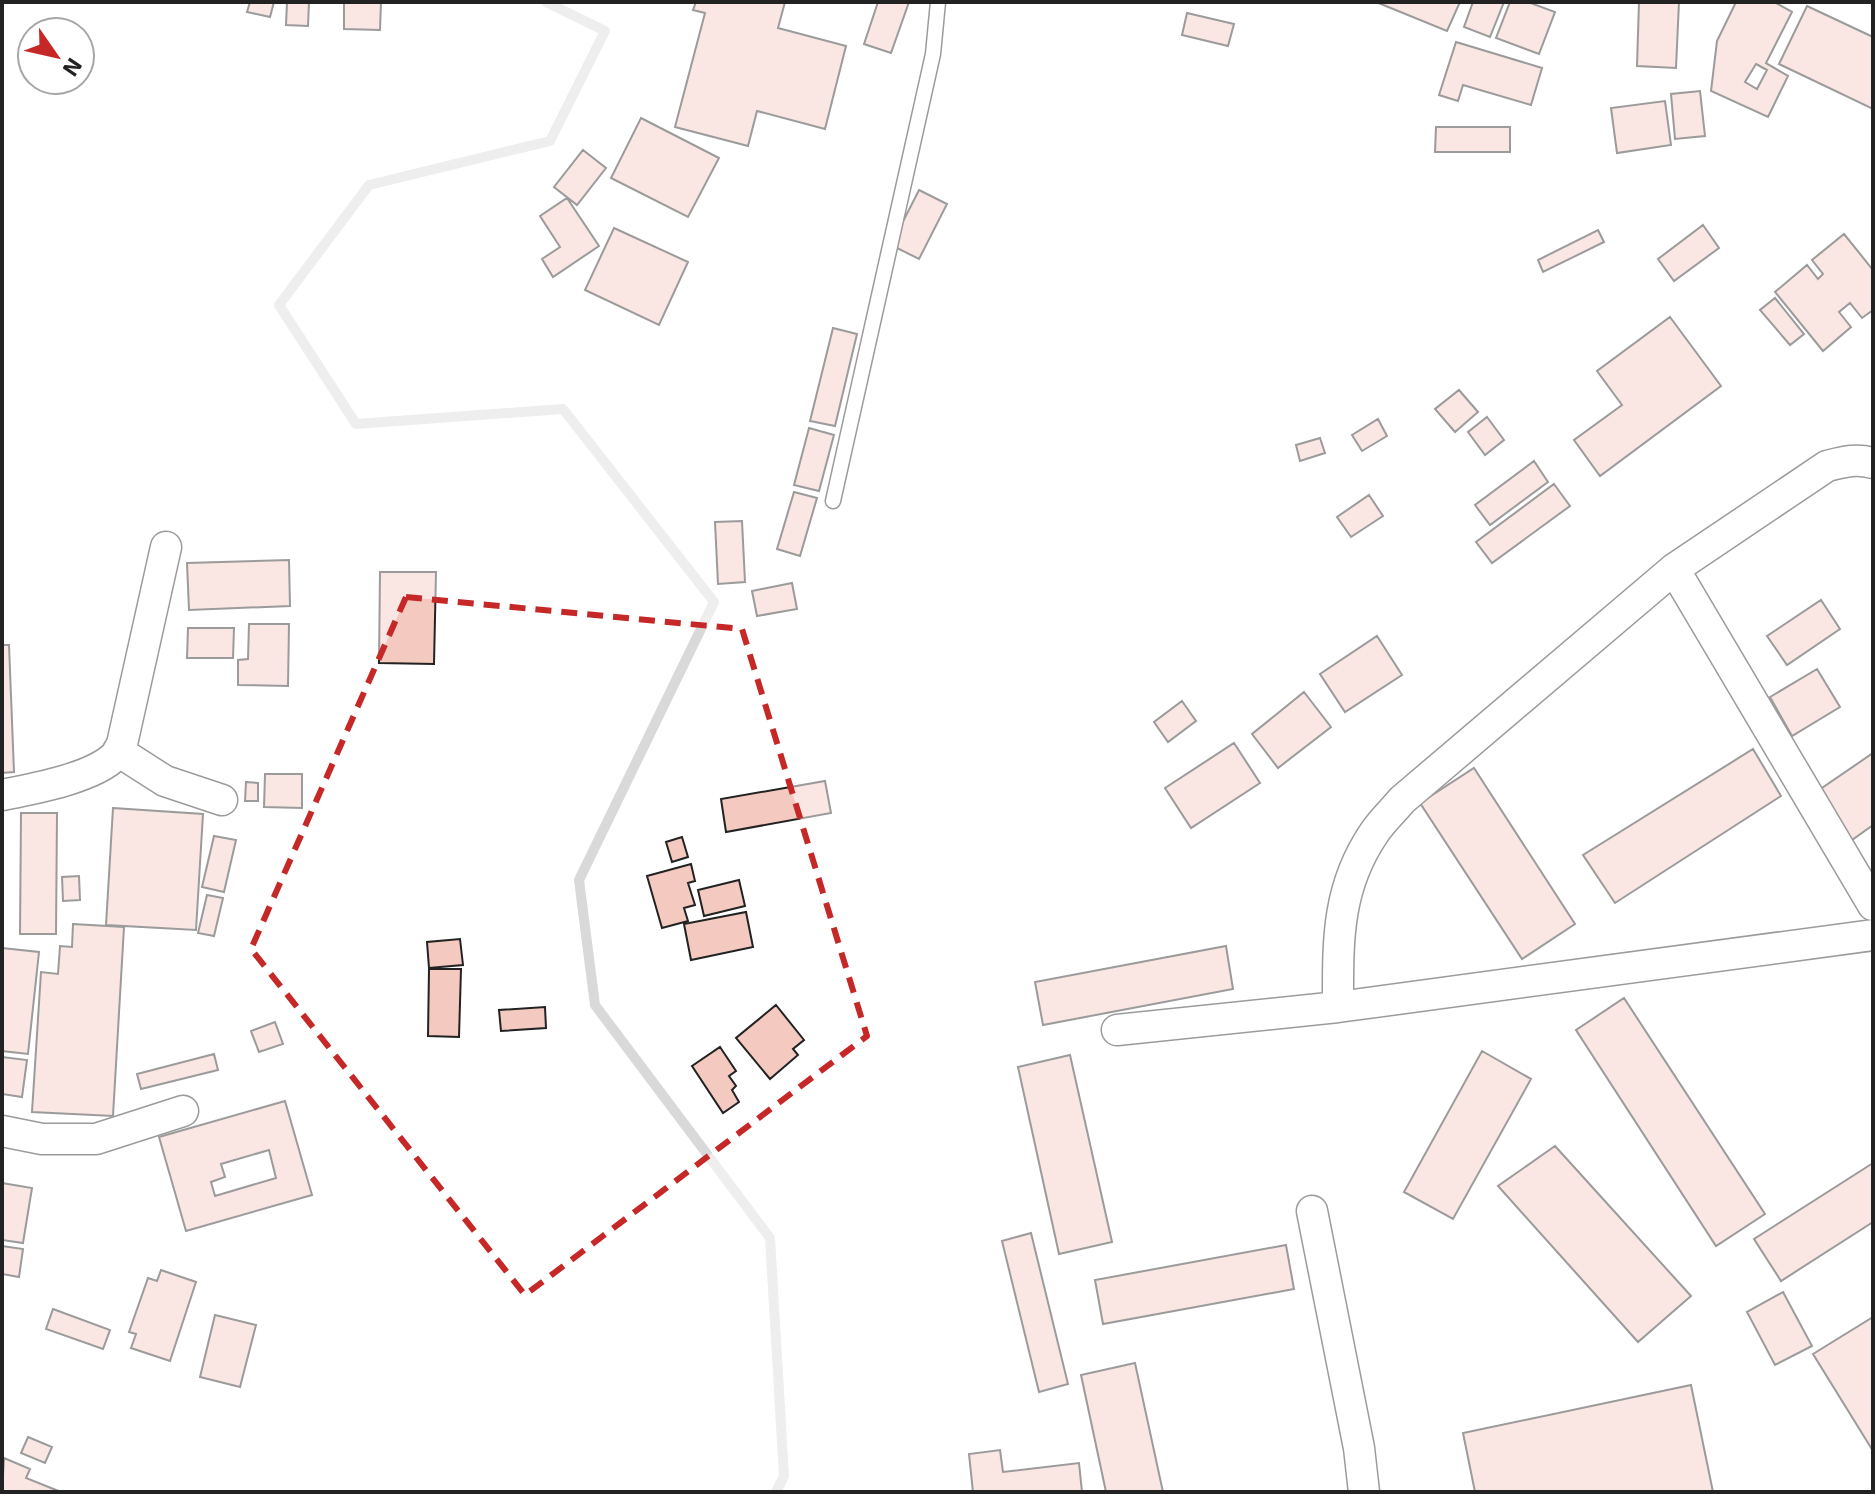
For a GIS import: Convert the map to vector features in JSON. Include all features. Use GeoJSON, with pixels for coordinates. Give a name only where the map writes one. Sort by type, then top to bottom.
{"type":"FeatureCollection","features":[{"type":"Feature","properties":{"kind":"street"},"geometry":{"type":"LineString","coordinates":[[1338,1007],[1340,920],[1350,879],[1374,834],[1402,800],[1674,569],[1827,466],[1848,460],[1873,463]]}},
{"type":"Feature","properties":{"kind":"street"},"geometry":{"type":"LineString","coordinates":[[2,795],[52,785],[92,771],[116,755],[122,744],[166,547]]}},
{"type":"Feature","properties":{"kind":"street"},"geometry":{"type":"LineString","coordinates":[[1674,569],[1873,905]]}},
{"type":"Feature","properties":{"kind":"street"},"geometry":{"type":"LineString","coordinates":[[118,751],[165,781],[222,800]]}},
{"type":"Feature","properties":{"kind":"street"},"geometry":{"type":"LineString","coordinates":[[1117,1030],[1338,1007],[1873,935]]}},
{"type":"Feature","properties":{"kind":"street"},"geometry":{"type":"LineString","coordinates":[[2,1131],[42,1139],[96,1139],[183,1111]]}},
{"type":"Feature","properties":{"kind":"street"},"geometry":{"type":"LineString","coordinates":[[1312,1211],[1359,1448],[1364,1492]]}},
{"type":"Feature","properties":{"kind":"lane"},"geometry":{"type":"LineString","coordinates":[[833,501],[933,54],[938,2]]}},
{"type":"Feature","properties":{"kind":"highlighted area"},"geometry":{"type":"Polygon","coordinates":[[[406,597],[742,629],[867,1036],[525,1295],[251,949],[406,597]]]}},
{"type":"Feature","properties":{"kind":"building"},"geometry":{"type":"Polygon","coordinates":[[[250,2],[274,2],[270,17],[247,12],[250,2]]]}},
{"type":"Feature","properties":{"kind":"building"},"geometry":{"type":"Polygon","coordinates":[[[287,2],[309,2],[308,26],[286,25],[287,2]]]}},
{"type":"Feature","properties":{"kind":"building"},"geometry":{"type":"Polygon","coordinates":[[[344,2],[381,2],[380,30],[344,29],[344,2]]]}},
{"type":"Feature","properties":{"kind":"building"},"geometry":{"type":"Polygon","coordinates":[[[696,2],[785,2],[778,28],[846,46],[825,129],[757,111],[748,146],[675,127],[705,13],[693,10],[696,2]]]}},
{"type":"Feature","properties":{"kind":"building"},"geometry":{"type":"Polygon","coordinates":[[[878,2],[909,2],[891,53],[864,44],[878,2]]]}},
{"type":"Feature","properties":{"kind":"building"},"geometry":{"type":"Polygon","coordinates":[[[1376,2],[1460,2],[1447,31],[1376,2]]]}},
{"type":"Feature","properties":{"kind":"building"},"geometry":{"type":"Polygon","coordinates":[[[1473,2],[1504,2],[1490,37],[1464,27],[1473,2]]]}},
{"type":"Feature","properties":{"kind":"building"},"geometry":{"type":"Polygon","coordinates":[[[1510,2],[1528,2],[1555,12],[1539,54],[1496,38],[1510,2]]]}},
{"type":"Feature","properties":{"kind":"building"},"geometry":{"type":"Polygon","coordinates":[[[1639,2],[1679,2],[1676,68],[1637,66],[1639,2]]]}},
{"type":"Feature","properties":{"kind":"building"},"geometry":{"type":"Polygon","coordinates":[[[1736,2],[1774,2],[1792,12],[1766,63],[1788,76],[1768,117],[1711,91],[1717,41],[1736,2]]]}},
{"type":"Feature","properties":{"kind":"building"},"geometry":{"type":"Polygon","coordinates":[[[1807,6],[1873,37],[1873,109],[1779,64],[1807,6]]]}},
{"type":"Feature","properties":{"kind":"building"},"geometry":{"type":"Polygon","coordinates":[[[1187,13],[1234,24],[1228,46],[1182,35],[1187,13]]]}},
{"type":"Feature","properties":{"kind":"building"},"geometry":{"type":"Polygon","coordinates":[[[1456,42],[1542,68],[1531,105],[1463,85],[1458,101],[1439,95],[1456,42]]]}},
{"type":"Feature","properties":{"kind":"building"},"geometry":{"type":"Polygon","coordinates":[[[1756,64],[1767,70],[1757,89],[1745,82],[1756,64]]]}},
{"type":"Feature","properties":{"kind":"building"},"geometry":{"type":"Polygon","coordinates":[[[1700,91],[1705,136],[1675,139],[1671,94],[1700,91]]]}},
{"type":"Feature","properties":{"kind":"building"},"geometry":{"type":"Polygon","coordinates":[[[1665,101],[1671,145],[1617,153],[1611,108],[1665,101]]]}},
{"type":"Feature","properties":{"kind":"building"},"geometry":{"type":"Polygon","coordinates":[[[641,118],[719,158],[688,217],[611,178],[641,118]]]}},
{"type":"Feature","properties":{"kind":"building"},"geometry":{"type":"Polygon","coordinates":[[[1436,127],[1510,127],[1510,152],[1435,152],[1436,127]]]}},
{"type":"Feature","properties":{"kind":"building"},"geometry":{"type":"Polygon","coordinates":[[[583,150],[606,168],[577,205],[554,187],[583,150]]]}},
{"type":"Feature","properties":{"kind":"building"},"geometry":{"type":"Polygon","coordinates":[[[919,190],[947,204],[919,259],[891,245],[919,190]]]}},
{"type":"Feature","properties":{"kind":"building"},"geometry":{"type":"Polygon","coordinates":[[[567,198],[599,246],[553,277],[542,259],[560,247],[540,216],[567,198]]]}},
{"type":"Feature","properties":{"kind":"building"},"geometry":{"type":"Polygon","coordinates":[[[1703,225],[1719,248],[1674,281],[1658,259],[1703,225]]]}},
{"type":"Feature","properties":{"kind":"building"},"geometry":{"type":"Polygon","coordinates":[[[614,228],[688,262],[659,325],[585,290],[614,228]]]}},
{"type":"Feature","properties":{"kind":"building"},"geometry":{"type":"Polygon","coordinates":[[[1598,230],[1604,242],[1543,272],[1538,260],[1598,230]]]}},
{"type":"Feature","properties":{"kind":"building"},"geometry":{"type":"Polygon","coordinates":[[[1844,234],[1873,270],[1873,310],[1862,318],[1850,303],[1839,312],[1851,327],[1823,351],[1775,292],[1807,265],[1818,279],[1823,274],[1812,260],[1844,234]]]}},
{"type":"Feature","properties":{"kind":"building"},"geometry":{"type":"Polygon","coordinates":[[[1775,298],[1804,334],[1790,345],[1760,310],[1775,298]]]}},
{"type":"Feature","properties":{"kind":"building"},"geometry":{"type":"Polygon","coordinates":[[[1670,317],[1721,386],[1600,476],[1574,440],[1622,405],[1597,371],[1670,317]]]}},
{"type":"Feature","properties":{"kind":"building"},"geometry":{"type":"Polygon","coordinates":[[[833,328],[857,334],[835,426],[810,421],[833,328]]]}},
{"type":"Feature","properties":{"kind":"building"},"geometry":{"type":"Polygon","coordinates":[[[1459,390],[1478,412],[1455,432],[1435,409],[1459,390]]]}},
{"type":"Feature","properties":{"kind":"building"},"geometry":{"type":"Polygon","coordinates":[[[1487,417],[1504,440],[1485,455],[1468,432],[1487,417]]]}},
{"type":"Feature","properties":{"kind":"building"},"geometry":{"type":"Polygon","coordinates":[[[1378,419],[1387,436],[1362,451],[1352,435],[1378,419]]]}},
{"type":"Feature","properties":{"kind":"building"},"geometry":{"type":"Polygon","coordinates":[[[809,428],[834,435],[819,491],[794,485],[809,428]]]}},
{"type":"Feature","properties":{"kind":"building"},"geometry":{"type":"Polygon","coordinates":[[[1320,438],[1325,453],[1300,461],[1296,445],[1320,438]]]}},
{"type":"Feature","properties":{"kind":"building"},"geometry":{"type":"Polygon","coordinates":[[[1534,461],[1548,482],[1490,525],[1475,505],[1534,461]]]}},
{"type":"Feature","properties":{"kind":"building"},"geometry":{"type":"Polygon","coordinates":[[[1554,484],[1570,506],[1492,563],[1476,542],[1554,484]]]}},
{"type":"Feature","properties":{"kind":"building"},"geometry":{"type":"Polygon","coordinates":[[[794,492],[817,498],[800,556],[777,549],[794,492]]]}},
{"type":"Feature","properties":{"kind":"building"},"geometry":{"type":"Polygon","coordinates":[[[1369,495],[1383,516],[1351,537],[1337,517],[1369,495]]]}},
{"type":"Feature","properties":{"kind":"building"},"geometry":{"type":"Polygon","coordinates":[[[742,521],[745,582],[718,584],[715,522],[742,521]]]}},
{"type":"Feature","properties":{"kind":"building"},"geometry":{"type":"Polygon","coordinates":[[[289,560],[290,606],[189,610],[187,563],[289,560]]]}},
{"type":"Feature","properties":{"kind":"building"},"geometry":{"type":"Polygon","coordinates":[[[380,572],[436,572],[434,664],[379,663],[380,572]]]}},
{"type":"Feature","properties":{"kind":"building"},"geometry":{"type":"Polygon","coordinates":[[[792,583],[797,609],[757,616],[752,591],[792,583]]]}},
{"type":"Feature","properties":{"kind":"building"},"geometry":{"type":"Polygon","coordinates":[[[1821,600],[1840,629],[1787,665],[1767,636],[1821,600]]]}},
{"type":"Feature","properties":{"kind":"building"},"geometry":{"type":"Polygon","coordinates":[[[249,624],[289,624],[288,686],[238,685],[238,660],[248,659],[249,624]]]}},
{"type":"Feature","properties":{"kind":"building"},"geometry":{"type":"Polygon","coordinates":[[[188,628],[234,628],[233,658],[187,658],[188,628]]]}},
{"type":"Feature","properties":{"kind":"building"},"geometry":{"type":"Polygon","coordinates":[[[1377,636],[1402,675],[1345,712],[1320,674],[1377,636]]]}},
{"type":"Feature","properties":{"kind":"building"},"geometry":{"type":"Polygon","coordinates":[[[2,645],[9,645],[14,772],[2,773],[2,645]]]}},
{"type":"Feature","properties":{"kind":"building"},"geometry":{"type":"Polygon","coordinates":[[[1817,669],[1840,707],[1792,736],[1770,697],[1817,669]]]}},
{"type":"Feature","properties":{"kind":"building"},"geometry":{"type":"Polygon","coordinates":[[[1304,692],[1331,727],[1278,768],[1252,734],[1304,692]]]}},
{"type":"Feature","properties":{"kind":"building"},"geometry":{"type":"Polygon","coordinates":[[[1182,701],[1196,721],[1168,742],[1154,722],[1182,701]]]}},
{"type":"Feature","properties":{"kind":"building"},"geometry":{"type":"Polygon","coordinates":[[[1234,743],[1260,783],[1191,828],[1165,788],[1234,743]]]}},
{"type":"Feature","properties":{"kind":"building"},"geometry":{"type":"Polygon","coordinates":[[[1753,749],[1781,796],[1615,903],[1583,855],[1753,749]]]}},
{"type":"Feature","properties":{"kind":"building"},"geometry":{"type":"Polygon","coordinates":[[[1873,753],[1873,825],[1852,840],[1819,790],[1873,753]]]}},
{"type":"Feature","properties":{"kind":"building"},"geometry":{"type":"Polygon","coordinates":[[[1474,768],[1575,924],[1522,959],[1420,803],[1474,768]]]}},
{"type":"Feature","properties":{"kind":"building"},"geometry":{"type":"Polygon","coordinates":[[[265,774],[302,774],[302,808],[264,807],[265,774]]]}},
{"type":"Feature","properties":{"kind":"building"},"geometry":{"type":"Polygon","coordinates":[[[825,781],[831,813],[726,832],[721,799],[825,781]]]}},
{"type":"Feature","properties":{"kind":"building"},"geometry":{"type":"Polygon","coordinates":[[[246,782],[258,783],[258,801],[245,801],[246,782]]]}},
{"type":"Feature","properties":{"kind":"building"},"geometry":{"type":"Polygon","coordinates":[[[113,808],[203,814],[196,930],[106,925],[113,808]]]}},
{"type":"Feature","properties":{"kind":"building"},"geometry":{"type":"Polygon","coordinates":[[[21,813],[57,813],[56,934],[20,934],[21,813]]]}},
{"type":"Feature","properties":{"kind":"building"},"geometry":{"type":"Polygon","coordinates":[[[214,836],[236,840],[224,892],[202,887],[214,836]]]}},
{"type":"Feature","properties":{"kind":"building"},"geometry":{"type":"Polygon","coordinates":[[[682,837],[688,857],[672,862],[666,842],[682,837]]]}},
{"type":"Feature","properties":{"kind":"building"},"geometry":{"type":"Polygon","coordinates":[[[691,864],[695,881],[688,883],[695,905],[684,908],[688,921],[662,928],[647,876],[691,864]]]}},
{"type":"Feature","properties":{"kind":"building"},"geometry":{"type":"Polygon","coordinates":[[[79,876],[80,900],[63,901],[62,877],[79,876]]]}},
{"type":"Feature","properties":{"kind":"building"},"geometry":{"type":"Polygon","coordinates":[[[739,880],[745,906],[704,916],[698,890],[739,880]]]}},
{"type":"Feature","properties":{"kind":"building"},"geometry":{"type":"Polygon","coordinates":[[[207,895],[223,898],[214,936],[198,933],[207,895]]]}},
{"type":"Feature","properties":{"kind":"building"},"geometry":{"type":"Polygon","coordinates":[[[746,912],[753,947],[691,960],[684,924],[746,912]]]}},
{"type":"Feature","properties":{"kind":"building"},"geometry":{"type":"Polygon","coordinates":[[[73,924],[124,927],[113,1116],[32,1112],[41,972],[58,974],[60,946],[72,947],[73,924]]]}},
{"type":"Feature","properties":{"kind":"building"},"geometry":{"type":"Polygon","coordinates":[[[460,939],[463,965],[429,968],[427,942],[460,939]]]}},
{"type":"Feature","properties":{"kind":"building"},"geometry":{"type":"Polygon","coordinates":[[[1226,946],[1233,989],[1043,1025],[1035,982],[1226,946]]]}},
{"type":"Feature","properties":{"kind":"building"},"geometry":{"type":"Polygon","coordinates":[[[2,948],[39,952],[28,1054],[2,1051],[2,948]]]}},
{"type":"Feature","properties":{"kind":"building"},"geometry":{"type":"Polygon","coordinates":[[[429,969],[461,969],[459,1037],[428,1036],[429,969]]]}},
{"type":"Feature","properties":{"kind":"building"},"geometry":{"type":"Polygon","coordinates":[[[1624,998],[1765,1214],[1716,1246],[1576,1030],[1624,998]]]}},
{"type":"Feature","properties":{"kind":"building"},"geometry":{"type":"Polygon","coordinates":[[[776,1005],[804,1040],[793,1049],[798,1055],[770,1079],[736,1038],[776,1005]]]}},
{"type":"Feature","properties":{"kind":"building"},"geometry":{"type":"Polygon","coordinates":[[[545,1007],[546,1028],[501,1031],[499,1010],[545,1007]]]}},
{"type":"Feature","properties":{"kind":"building"},"geometry":{"type":"Polygon","coordinates":[[[275,1022],[283,1044],[259,1052],[251,1031],[275,1022]]]}},
{"type":"Feature","properties":{"kind":"building"},"geometry":{"type":"Polygon","coordinates":[[[720,1047],[736,1071],[729,1076],[736,1086],[732,1090],[739,1102],[723,1113],[692,1066],[720,1047]]]}},
{"type":"Feature","properties":{"kind":"building"},"geometry":{"type":"Polygon","coordinates":[[[1482,1051],[1531,1079],[1453,1219],[1404,1192],[1482,1051]]]}},
{"type":"Feature","properties":{"kind":"building"},"geometry":{"type":"Polygon","coordinates":[[[214,1054],[218,1070],[141,1089],[137,1074],[214,1054]]]}},
{"type":"Feature","properties":{"kind":"building"},"geometry":{"type":"Polygon","coordinates":[[[1070,1055],[1112,1242],[1059,1254],[1018,1067],[1070,1055]]]}},
{"type":"Feature","properties":{"kind":"building"},"geometry":{"type":"Polygon","coordinates":[[[2,1057],[27,1060],[22,1097],[2,1094],[2,1057]]]}},
{"type":"Feature","properties":{"kind":"building"},"geometry":{"type":"Polygon","coordinates":[[[285,1101],[312,1195],[186,1231],[159,1137],[285,1101]],[[269,1150],[221,1164],[225,1177],[211,1182],[215,1196],[276,1178],[269,1150]]]}},
{"type":"Feature","properties":{"kind":"building"},"geometry":{"type":"Polygon","coordinates":[[[1555,1146],[1691,1296],[1638,1342],[1498,1186],[1555,1146]]]}},
{"type":"Feature","properties":{"kind":"building"},"geometry":{"type":"Polygon","coordinates":[[[1873,1163],[1873,1222],[1781,1281],[1754,1239],[1873,1163]]]}},
{"type":"Feature","properties":{"kind":"building"},"geometry":{"type":"Polygon","coordinates":[[[2,1183],[32,1188],[23,1243],[2,1240],[2,1183]]]}},
{"type":"Feature","properties":{"kind":"building"},"geometry":{"type":"Polygon","coordinates":[[[1031,1233],[1068,1384],[1039,1392],[1002,1241],[1031,1233]]]}},
{"type":"Feature","properties":{"kind":"building"},"geometry":{"type":"Polygon","coordinates":[[[1286,1245],[1294,1289],[1103,1324],[1095,1280],[1286,1245]]]}},
{"type":"Feature","properties":{"kind":"building"},"geometry":{"type":"Polygon","coordinates":[[[2,1246],[23,1249],[19,1277],[2,1274],[2,1246]]]}},
{"type":"Feature","properties":{"kind":"building"},"geometry":{"type":"Polygon","coordinates":[[[161,1270],[196,1282],[170,1361],[131,1348],[136,1334],[129,1332],[148,1278],[157,1281],[161,1270]]]}},
{"type":"Feature","properties":{"kind":"building"},"geometry":{"type":"Polygon","coordinates":[[[1783,1292],[1812,1346],[1775,1365],[1747,1312],[1783,1292]]]}},
{"type":"Feature","properties":{"kind":"building"},"geometry":{"type":"Polygon","coordinates":[[[53,1309],[110,1330],[103,1349],[46,1329],[53,1309]]]}},
{"type":"Feature","properties":{"kind":"building"},"geometry":{"type":"Polygon","coordinates":[[[215,1315],[256,1325],[240,1387],[200,1377],[215,1315]]]}},
{"type":"Feature","properties":{"kind":"building"},"geometry":{"type":"Polygon","coordinates":[[[1873,1317],[1873,1451],[1813,1354],[1873,1317]]]}},
{"type":"Feature","properties":{"kind":"building"},"geometry":{"type":"Polygon","coordinates":[[[1135,1363],[1163,1492],[1106,1492],[1081,1375],[1135,1363]]]}},
{"type":"Feature","properties":{"kind":"building"},"geometry":{"type":"Polygon","coordinates":[[[1691,1385],[1713,1492],[1475,1492],[1463,1433],[1691,1385]]]}},
{"type":"Feature","properties":{"kind":"building"},"geometry":{"type":"Polygon","coordinates":[[[28,1437],[52,1447],[45,1463],[21,1453],[28,1437]]]}},
{"type":"Feature","properties":{"kind":"building"},"geometry":{"type":"Polygon","coordinates":[[[1000,1450],[1003,1472],[1079,1463],[1082,1492],[973,1492],[969,1454],[1000,1450]]]}},
{"type":"Feature","properties":{"kind":"building"},"geometry":{"type":"Polygon","coordinates":[[[4,1458],[30,1469],[26,1478],[61,1492],[2,1492],[4,1458]]]}},
{"type":"Feature","properties":{"kind":"waterway"},"geometry":{"type":"LineString","coordinates":[[546,2],[605,31],[550,141],[369,185],[279,305],[356,424],[563,409],[714,602],[579,880],[595,1005],[770,1238],[784,1476],[776,1492]]}}]}
